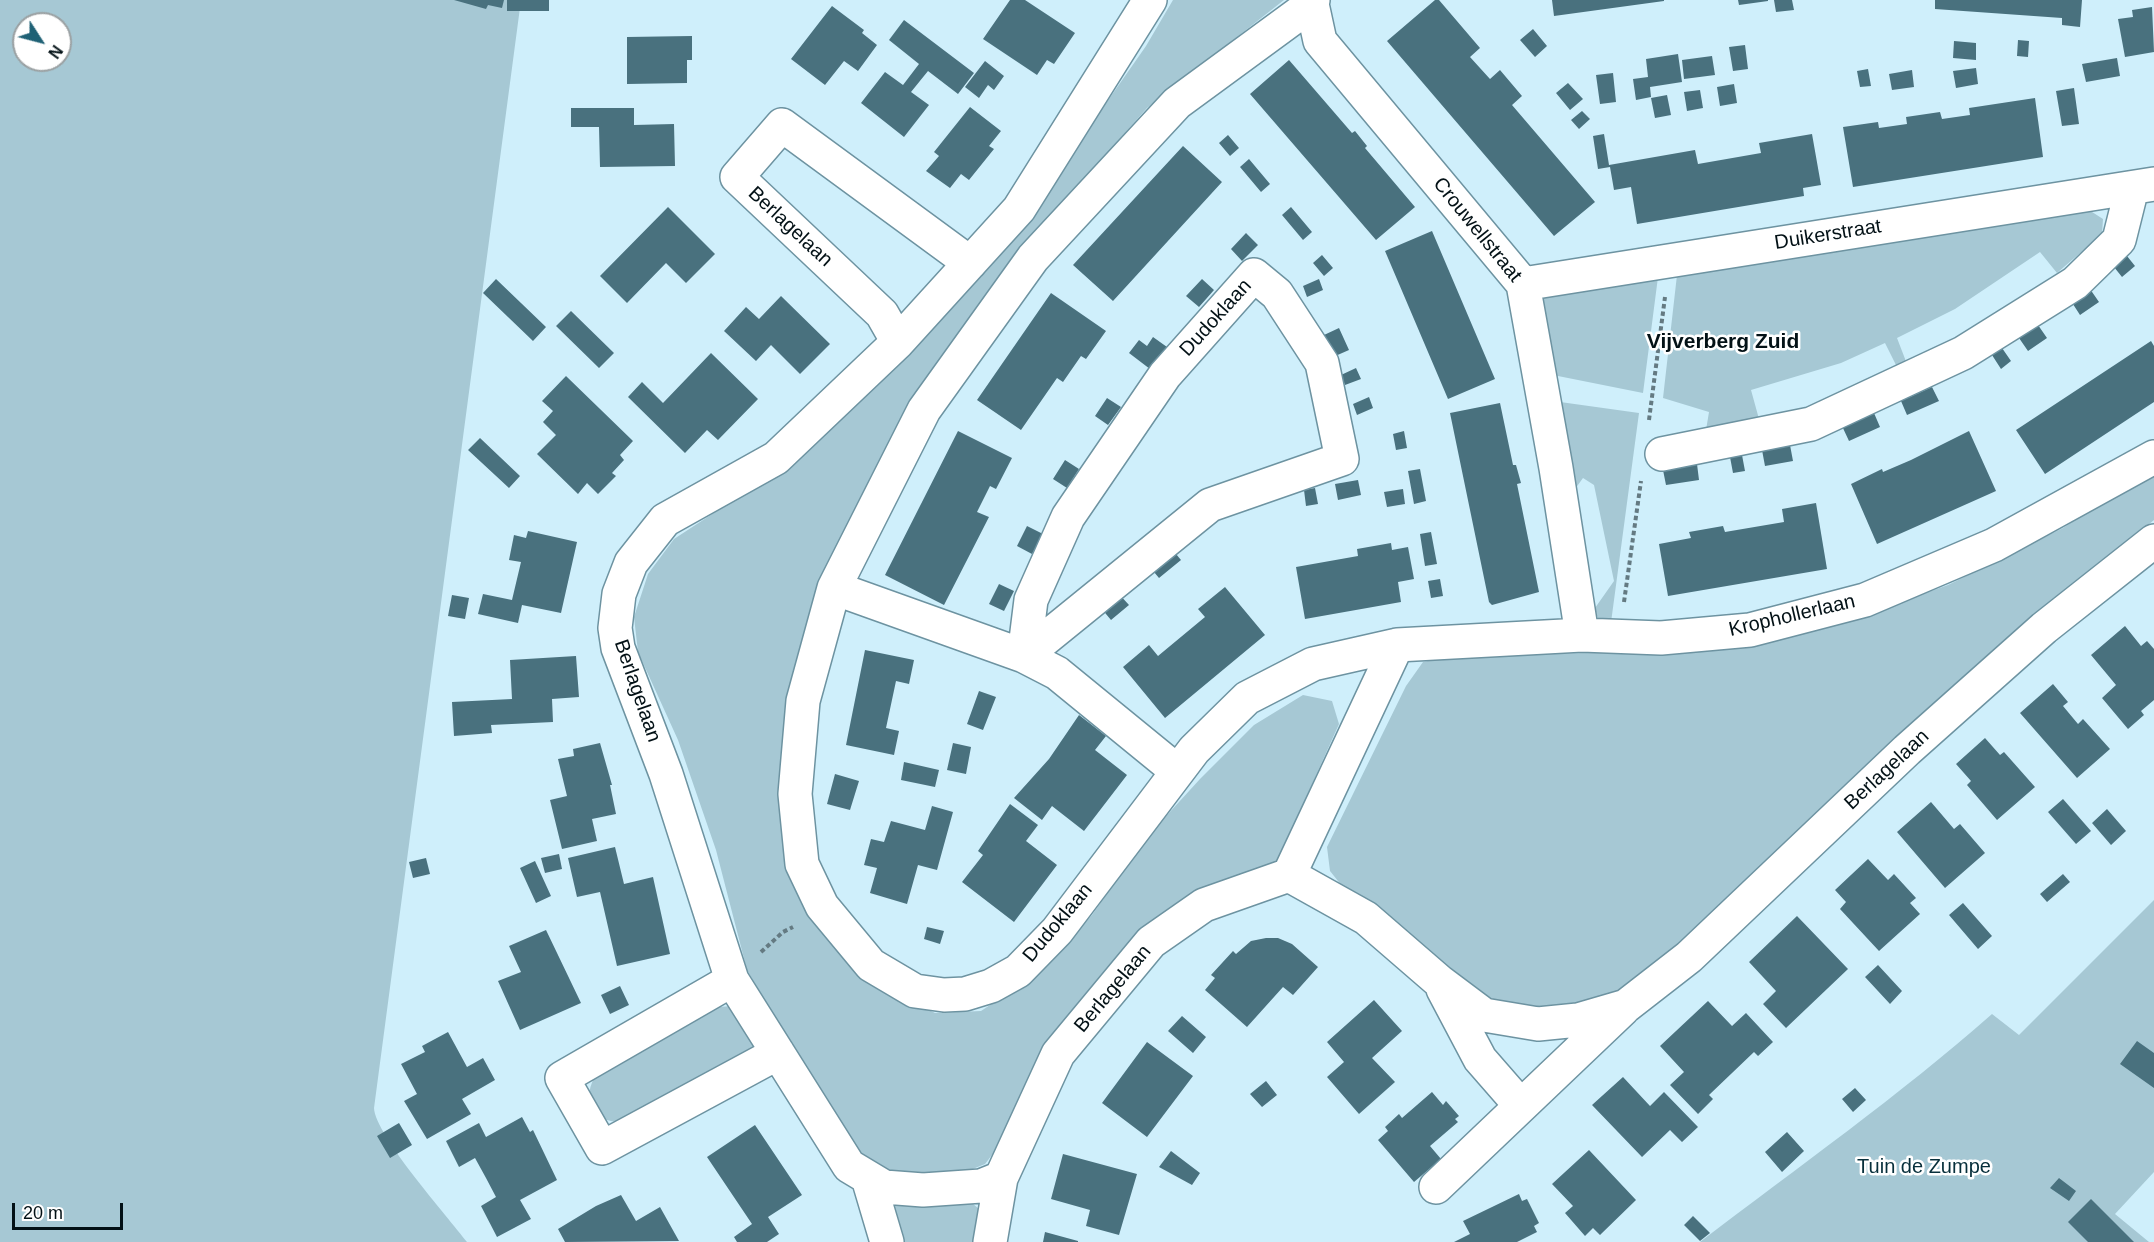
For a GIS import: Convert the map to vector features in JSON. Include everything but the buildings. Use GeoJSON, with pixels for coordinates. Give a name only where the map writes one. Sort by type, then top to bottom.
{"type":"FeatureCollection","features":[{"type":"Feature","properties":{"kind":"street","name":"Berlagelaan"},"geometry":{"type":"LineString","coordinates":[[1000,1178],[981,1186],[923,1190],[884,1187],[849,1166],[732,980],[666,774],[618,648],[615,628],[619,594],[631,563],[665,520],[776,458],[898,342],[1019,209],[1150,0]]}},
{"type":"Feature","properties":{"kind":"street","name":"Crouwellstraat"},"geometry":{"type":"LineString","coordinates":[[1312,2],[1320,41],[1523,284],[1556,468],[1582,636]]}},
{"type":"Feature","properties":{"kind":"street","name":"Dudoklaan"},"geometry":{"type":"LineString","coordinates":[[1312,2],[1177,103],[1034,258],[924,410],[834,588],[803,701],[795,794],[802,864],[822,906],[871,965],[915,991],[944,995],[965,994],[991,986],[1018,971],[1057,931],[1194,750],[1247,698],[1313,664],[1397,645]]}},
{"type":"Feature","properties":{"kind":"street","name":"Berlagelaan"},"geometry":{"type":"LineString","coordinates":[[898,342],[882,314],[737,177],[782,125],[970,263]]}},
{"type":"Feature","properties":{"kind":"street","name":"Duikerstraat"},"geometry":{"type":"LineString","coordinates":[[1523,284],[2143,186]]}},
{"type":"Feature","properties":{"kind":"street","name":"Duikerstraat"},"geometry":{"type":"LineString","coordinates":[[1662,454],[1811,424],[1963,353],[2075,283],[2119,240],[2143,186]]}},
{"type":"Feature","properties":{"kind":"street","name":"Dudoklaan"},"geometry":{"type":"LineString","coordinates":[[1254,275],[1277,294],[1322,363],[1342,459],[1210,505],[1024,656],[1031,600],[1068,517],[1165,375],[1254,275]]}},
{"type":"Feature","properties":{"kind":"street","name":"Krophollerlaan"},"geometry":{"type":"LineString","coordinates":[[1397,645],[1582,636],[1661,638],[1750,630],[1865,600],[1994,545],[2154,457]]}},
{"type":"Feature","properties":{"kind":"street","name":"Berlagelaan"},"geometry":{"type":"LineString","coordinates":[[1436,1186],[1626,1006],[1689,957],[1907,750],[2044,628],[2154,541]]}},
{"type":"Feature","properties":{"kind":"street"},"geometry":{"type":"LineString","coordinates":[[834,588],[1024,656],[1057,673],[1177,771]]}},
{"type":"Feature","properties":{"kind":"street"},"geometry":{"type":"LineString","coordinates":[[1289,874],[1397,645]]}},
{"type":"Feature","properties":{"kind":"street","name":"Berlagelaan"},"geometry":{"type":"LineString","coordinates":[[990,1242],[1000,1178],[1059,1054],[1151,942],[1204,905],[1289,874],[1366,918],[1440,982],[1484,1015],[1538,1024],[1578,1020],[1626,1006]]}},
{"type":"Feature","properties":{"kind":"street"},"geometry":{"type":"LineString","coordinates":[[732,980],[562,1078],[602,1149],[778,1053]]}},
{"type":"Feature","properties":{"kind":"street","name":"Berlagelaan"},"geometry":{"type":"LineString","coordinates":[[1440,982],[1480,1059],[1521,1106]]}},
{"type":"Feature","properties":{"kind":"street"},"geometry":{"type":"LineString","coordinates":[[868,1178],[887,1242]]}},
{"type":"Feature","properties":{"kind":"path"},"geometry":{"type":"LineString","coordinates":[[732,980],[783,932],[810,919],[822,906]]}},
{"type":"Feature","properties":{"kind":"green space"},"geometry":{"type":"Polygon","coordinates":[[[0,0],[521,0],[374,1108],[386,1137],[399,1156],[467,1242],[0,1242],[0,0]]]}},
{"type":"Feature","properties":{"kind":"green space"},"geometry":{"type":"Polygon","coordinates":[[[1173,0],[1284,0],[1147,108],[1078,186],[825,586],[788,852],[882,987],[935,1013],[981,1011],[1044,969],[1092,915],[1147,837],[1254,725],[1303,695],[1332,701],[1339,724],[1279,858],[1269,869],[1181,909],[985,1164],[958,1175],[922,1177],[885,1171],[855,1148],[818,1091],[747,970],[716,850],[678,740],[638,652],[634,617],[648,574],[674,539],[775,473],[1060,169],[1146,46],[1173,0]]]}},
{"type":"Feature","properties":{"kind":"green space"},"geometry":{"type":"Polygon","coordinates":[[[2089,210],[2103,219],[2102,234],[2057,273],[2040,252],[1955,309],[1897,338],[1907,364],[1898,369],[1885,343],[1841,363],[1751,390],[1759,419],[1706,430],[1709,412],[1663,398],[1677,275],[2089,210]]]}},
{"type":"Feature","properties":{"kind":"green space"},"geometry":{"type":"Polygon","coordinates":[[[1658,277],[1643,393],[1548,374],[1537,298],[1658,277]]]}},
{"type":"Feature","properties":{"kind":"green space"},"geometry":{"type":"Polygon","coordinates":[[[1553,401],[1639,413],[1610,630],[1598,619],[1595,608],[1614,581],[1594,485],[1583,478],[1575,489],[1553,401]]]}},
{"type":"Feature","properties":{"kind":"green space"},"geometry":{"type":"Polygon","coordinates":[[[2154,468],[2154,520],[2094,569],[1631,987],[1589,1008],[1538,1013],[1483,999],[1346,891],[1330,871],[1327,847],[1406,686],[1423,662],[1457,655],[1744,648],[1831,627],[1948,585],[2063,528],[2154,468]]]}},
{"type":"Feature","properties":{"kind":"green space","name":"Tuin de Zumpe"},"geometry":{"type":"Polygon","coordinates":[[[2154,900],[2154,1172],[2115,1214],[2149,1242],[1700,1242],[1885,1102],[1992,1014],[2019,1035],[2154,900]]]}},
{"type":"Feature","properties":{"kind":"green space"},"geometry":{"type":"Polygon","coordinates":[[[732,1006],[754,1046],[748,1055],[623,1122],[603,1118],[592,1108],[590,1092],[597,1073],[719,1007],[732,1006]]]}},
{"type":"Feature","properties":{"kind":"green space"},"geometry":{"type":"Polygon","coordinates":[[[898,1200],[971,1202],[980,1210],[979,1242],[894,1242],[888,1205],[898,1200]]]}},
{"type":"Feature","properties":{"kind":"district","name":"Vijverberg Zuid"},"geometry":{"type":"Point","coordinates":[1723,342]}}]}
